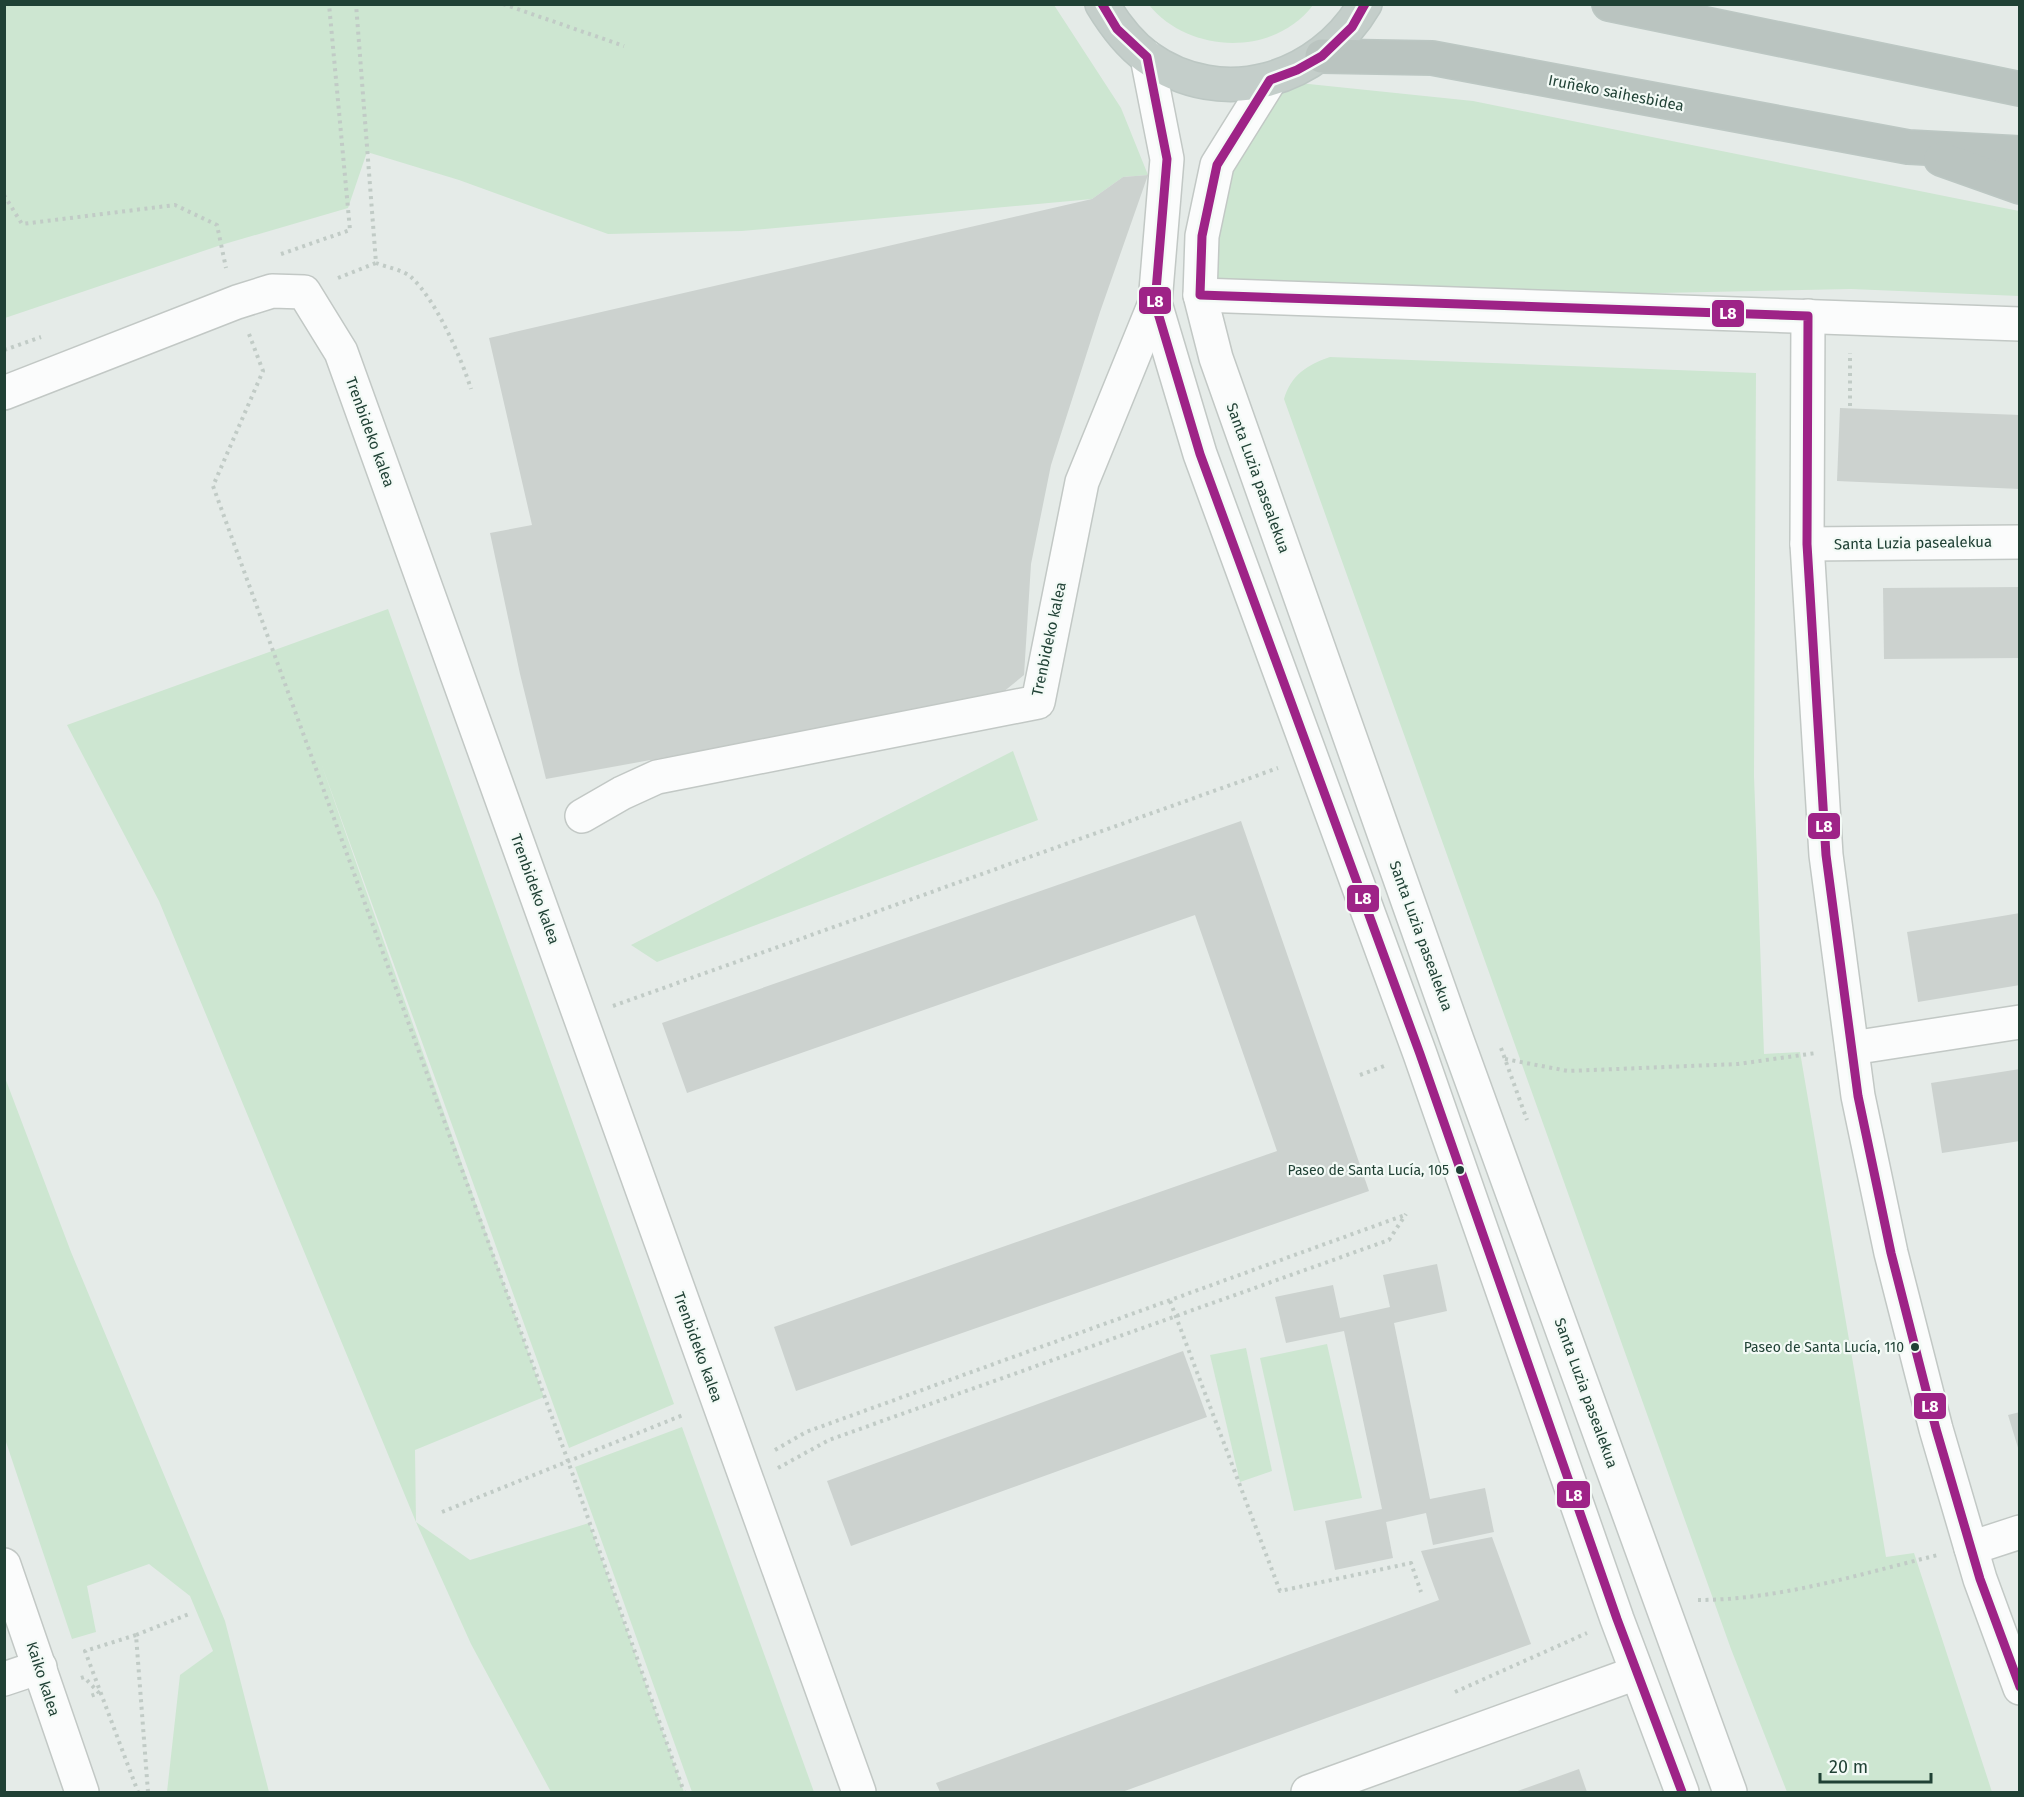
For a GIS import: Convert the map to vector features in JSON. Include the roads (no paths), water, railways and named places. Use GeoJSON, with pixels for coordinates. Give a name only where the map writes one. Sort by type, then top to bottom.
{"type":"FeatureCollection","features":[{"type":"Feature","properties":{"kind":"highway"},"geometry":{"type":"LineString","coordinates":[[1102,4],[1117,29],[1147,57],[1185,76],[1228,84],[1270,80],[1297,70],[1322,56],[1352,27],[1365,4]]}},
{"type":"Feature","properties":{"kind":"highway"},"geometry":{"type":"LineString","coordinates":[[1609,4],[2019,89]]}},
{"type":"Feature","properties":{"kind":"highway"},"geometry":{"type":"LineString","coordinates":[[1851,55],[2019,69]]}},
{"type":"Feature","properties":{"kind":"highway","name":"Iruñeko saihesbidea"},"geometry":{"type":"LineString","coordinates":[[1322,56],[1432,58],[1908,147]]}},
{"type":"Feature","properties":{"kind":"highway"},"geometry":{"type":"LineString","coordinates":[[1908,147],[2019,153]]}},
{"type":"Feature","properties":{"kind":"highway"},"geometry":{"type":"LineString","coordinates":[[1908,147],[2019,187]]}},
{"type":"Feature","properties":{"kind":"street"},"geometry":{"type":"LineString","coordinates":[[1147,57],[1167,159],[1155,303],[1200,454],[1420,1054],[1636,1673],[1682,1792]]}},
{"type":"Feature","properties":{"kind":"street","name":"Santa Luzia pasealekua"},"geometry":{"type":"LineString","coordinates":[[1270,80],[1217,165],[1202,236],[1200,296],[1215,358],[1450,1020],[1730,1792]]}},
{"type":"Feature","properties":{"kind":"street","name":"Trenbideko kalea"},"geometry":{"type":"LineString","coordinates":[[4,393],[237,302],[272,291],[304,292],[341,352],[859,1792]]}},
{"type":"Feature","properties":{"kind":"street"},"geometry":{"type":"LineString","coordinates":[[1200,296],[2019,324]]}},
{"type":"Feature","properties":{"kind":"street","name":"Trenbideko kalea"},"geometry":{"type":"LineString","coordinates":[[582,816],[657,777],[1038,702],[1082,482],[1155,303]]}},
{"type":"Feature","properties":{"kind":"street"},"geometry":{"type":"LineString","coordinates":[[1808,316],[1807,544],[1826,855],[1858,1096],[1891,1253],[1936,1429],[1971,1548],[2019,1688]]}},
{"type":"Feature","properties":{"kind":"street","name":"Santa Luzia pasealekua"},"geometry":{"type":"LineString","coordinates":[[1807,544],[2019,542]]}},
{"type":"Feature","properties":{"kind":"street"},"geometry":{"type":"LineString","coordinates":[[1852,1048],[2019,1022]]}},
{"type":"Feature","properties":{"kind":"street"},"geometry":{"type":"LineString","coordinates":[[1971,1548],[2019,1532]]}},
{"type":"Feature","properties":{"kind":"street","name":"Kaiko kalea"},"geometry":{"type":"LineString","coordinates":[[4,1565],[82,1792]]}},
{"type":"Feature","properties":{"kind":"street"},"geometry":{"type":"LineString","coordinates":[[4,1679],[40,1667]]}},
{"type":"Feature","properties":{"kind":"street"},"geometry":{"type":"LineString","coordinates":[[1308,1792],[1636,1673]]}},
{"type":"Feature","properties":{"kind":"place","name":"Paseo de Santa Lucía, 105"},"geometry":{"type":"Point","coordinates":[1460,1170]}},
{"type":"Feature","properties":{"kind":"place","name":"Paseo de Santa Lucía, 110"},"geometry":{"type":"Point","coordinates":[1915,1347]}}]}
